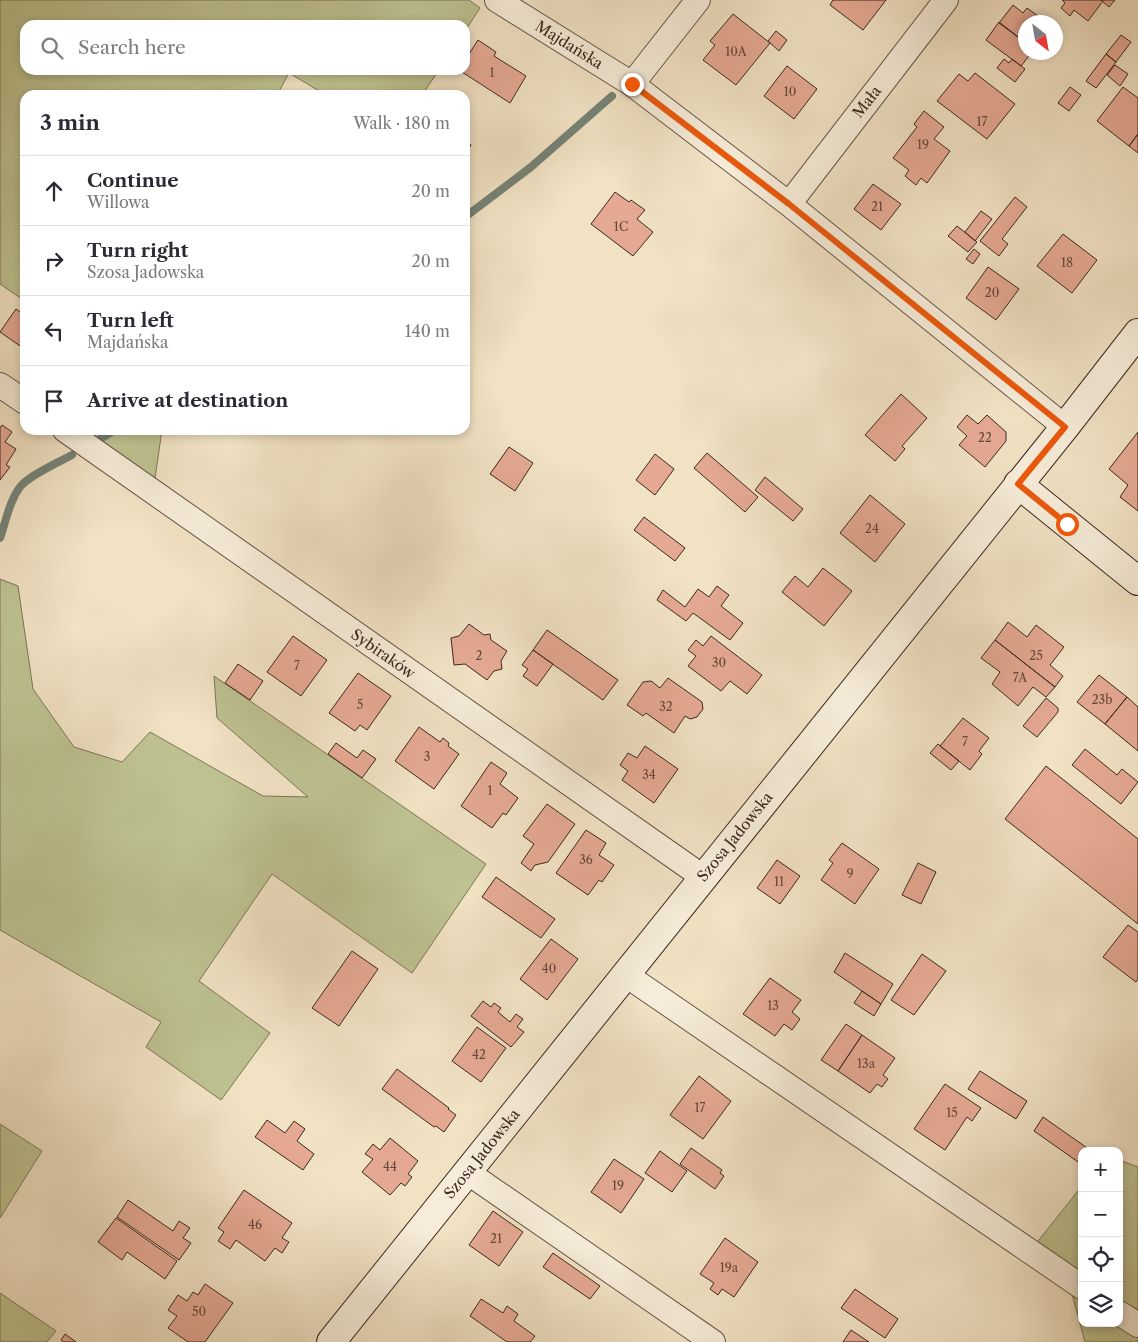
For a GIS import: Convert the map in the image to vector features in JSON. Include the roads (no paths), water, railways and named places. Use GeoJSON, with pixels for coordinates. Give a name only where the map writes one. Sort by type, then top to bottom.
{"type":"FeatureCollection","features":[{"type":"Feature","properties":{"kind":"main road","name":"Szosa Jadowska"},"geometry":{"type":"LineString","coordinates":[[332,1342],[1065,427],[1138,332]]}},
{"type":"Feature","properties":{"kind":"main road"},"geometry":{"type":"LineString","coordinates":[[1018,484],[1138,581]]}},
{"type":"Feature","properties":{"kind":"street","name":"Majdańska"},"geometry":{"type":"LineString","coordinates":[[497,0],[632,84],[789,204],[1065,427]]}},
{"type":"Feature","properties":{"kind":"street"},"geometry":{"type":"LineString","coordinates":[[632,84],[698,0]]}},
{"type":"Feature","properties":{"kind":"street","name":"Mała"},"geometry":{"type":"LineString","coordinates":[[789,204],[946,0]]}},
{"type":"Feature","properties":{"kind":"street"},"geometry":{"type":"LineString","coordinates":[[0,385],[20,399]]}},
{"type":"Feature","properties":{"kind":"street","name":"Sybiraków"},"geometry":{"type":"LineString","coordinates":[[72,435],[703,877]]}},
{"type":"Feature","properties":{"kind":"street"},"geometry":{"type":"LineString","coordinates":[[626,975],[1078,1284]]}},
{"type":"Feature","properties":{"kind":"street"},"geometry":{"type":"LineString","coordinates":[[467,1172],[713,1342]]}},
{"type":"Feature","properties":{"kind":"street"},"geometry":{"type":"LineString","coordinates":[[1123,1316],[1138,1326]]}},
{"type":"Feature","properties":{"kind":"waterway"},"geometry":{"type":"LineString","coordinates":[[470,213],[531,167],[612,96]]}},
{"type":"Feature","properties":{"kind":"waterway"},"geometry":{"type":"LineString","coordinates":[[100,439],[107,435]]}},
{"type":"Feature","properties":{"kind":"waterway"},"geometry":{"type":"LineString","coordinates":[[0,538],[10,505],[20,487],[37,474],[72,455]]}}]}
